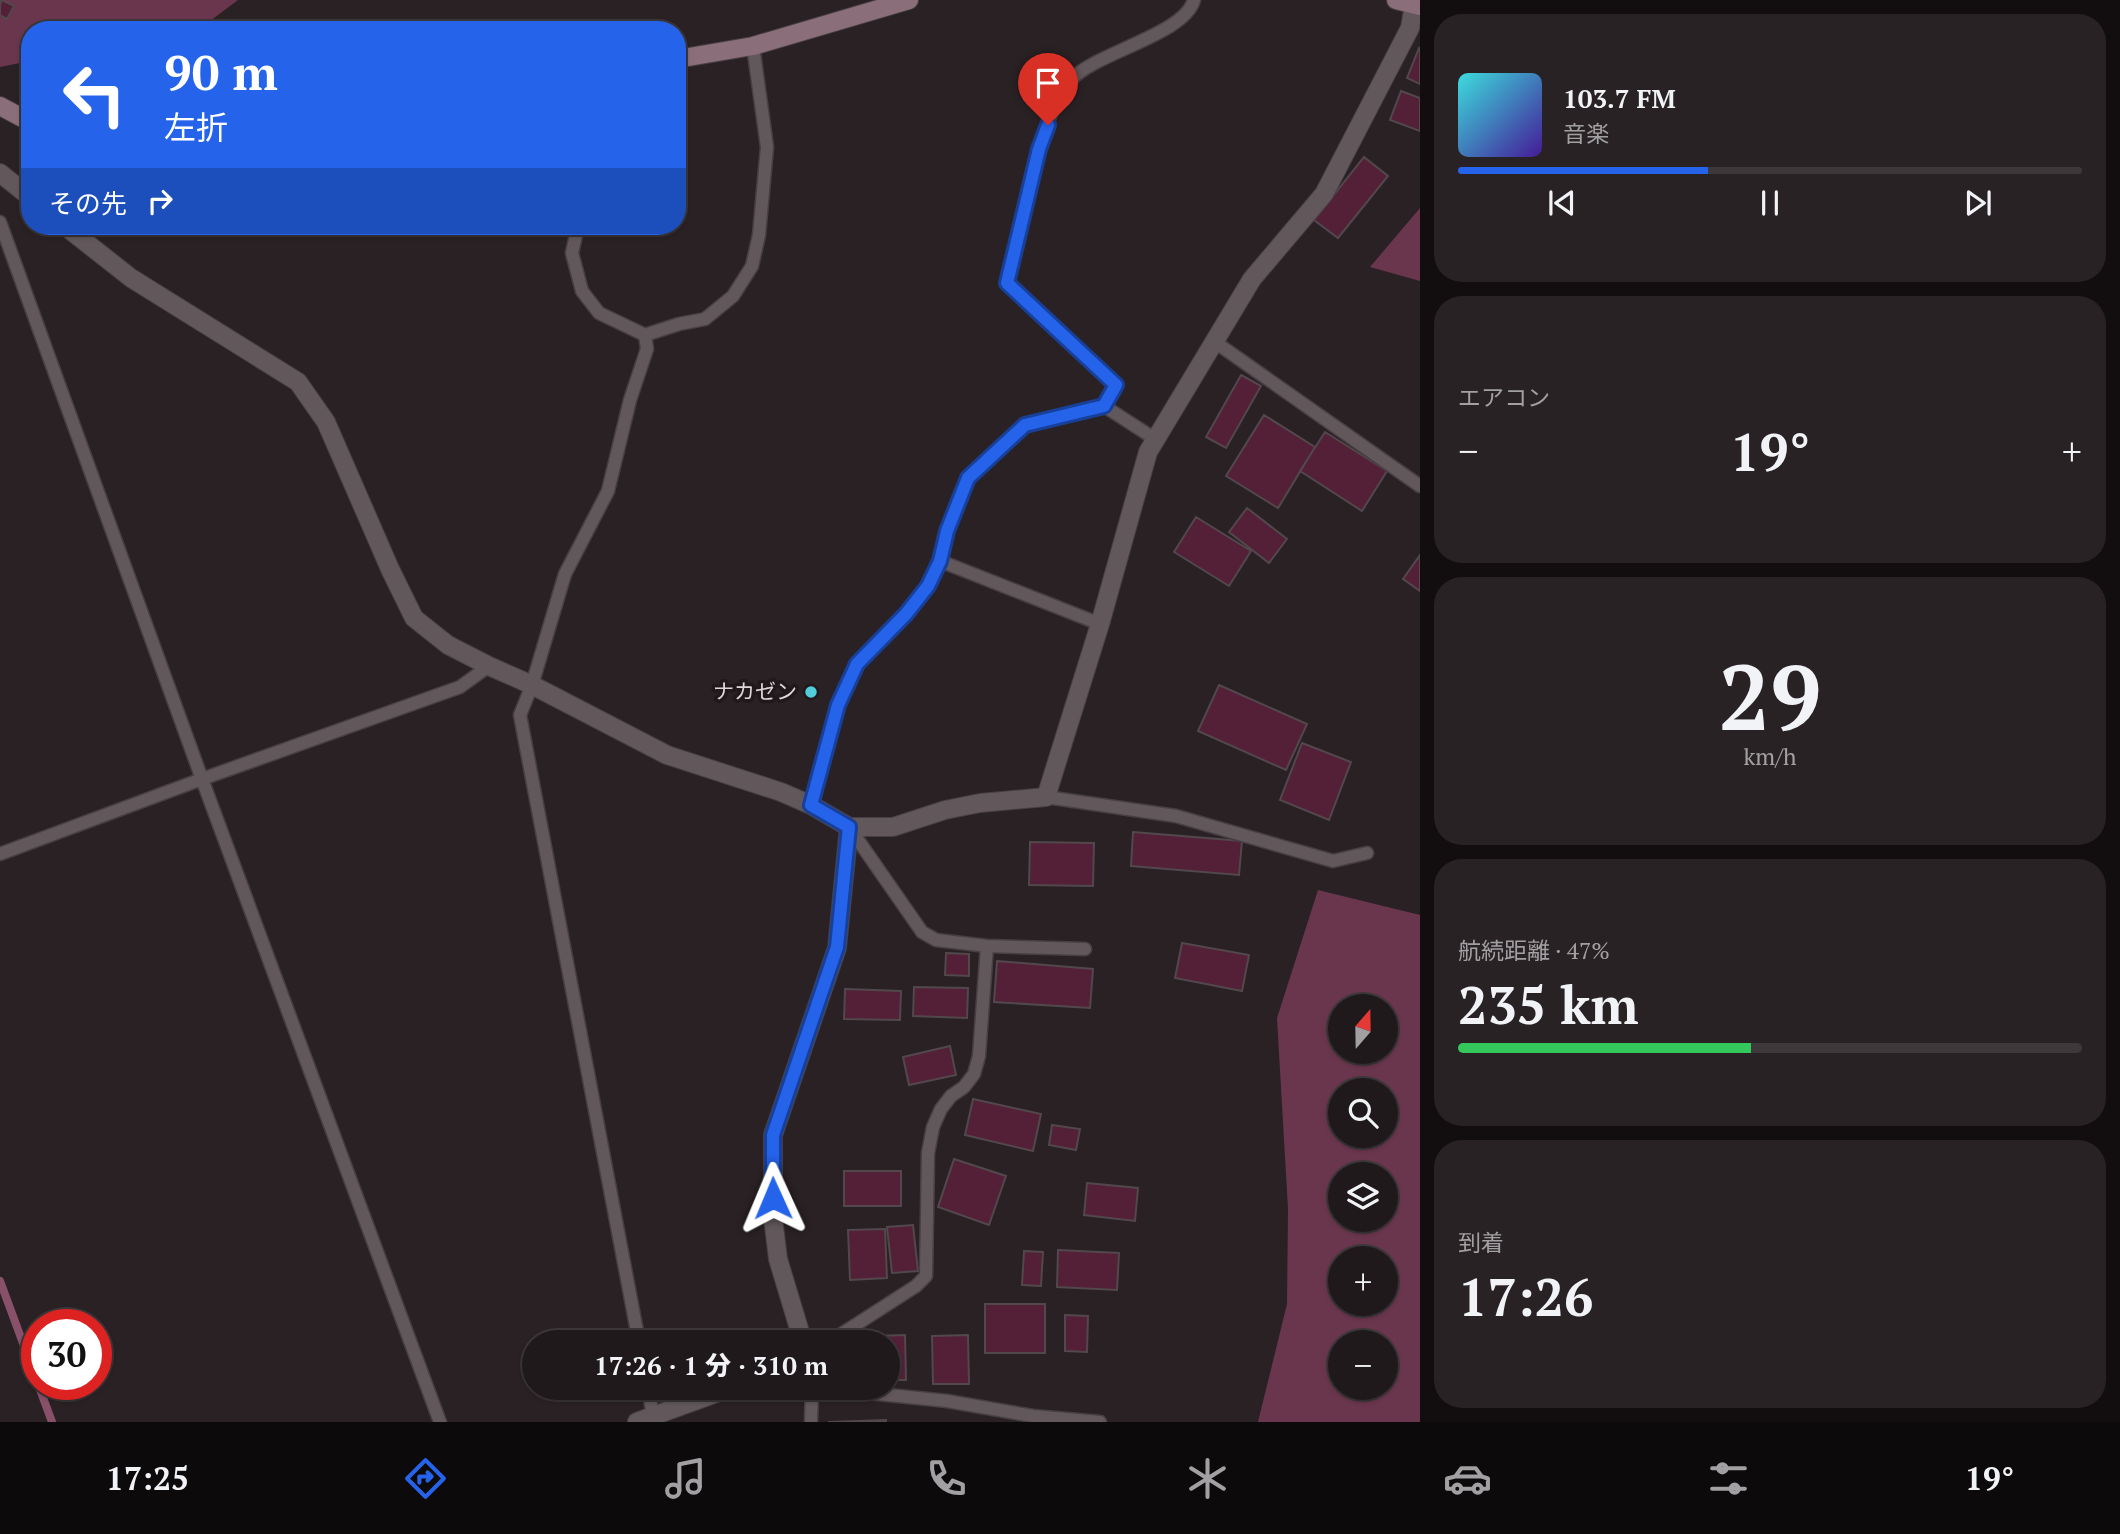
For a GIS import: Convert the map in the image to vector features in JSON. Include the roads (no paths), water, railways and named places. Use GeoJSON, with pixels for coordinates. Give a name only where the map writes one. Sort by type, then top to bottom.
{"type":"FeatureCollection","features":[{"type":"Feature","properties":{"kind":"main road"},"geometry":{"type":"LineString","coordinates":[[686,58],[753,46],[909,0]]}},
{"type":"Feature","properties":{"kind":"main road"},"geometry":{"type":"LineString","coordinates":[[1396,0],[1417,6]]}},
{"type":"Feature","properties":{"kind":"main road"},"geometry":{"type":"LineString","coordinates":[[0,106],[21,117]]}},
{"type":"Feature","properties":{"kind":"street"},"geometry":{"type":"LineString","coordinates":[[76,235],[131,278],[298,382],[326,422],[414,618],[448,645],[667,755],[781,792],[811,805],[849,827],[893,827],[945,810],[980,803],[1046,797],[1100,624],[1148,452],[1252,279],[1324,194],[1410,28],[1417,6]]}},
{"type":"Feature","properties":{"kind":"street"},"geometry":{"type":"LineString","coordinates":[[0,173],[21,190]]}},
{"type":"Feature","properties":{"kind":"street"},"geometry":{"type":"LineString","coordinates":[[799,1330],[778,1259],[773,1218],[773,1135],[837,947],[849,827]]}},
{"type":"Feature","properties":{"kind":"street"},"geometry":{"type":"LineString","coordinates":[[645,1419],[697,1400]]}},
{"type":"Feature","properties":{"kind":"lane"},"geometry":{"type":"LineString","coordinates":[[1104,406],[1116,385],[1007,283],[1039,149],[1057,101],[1072,79],[1180,21],[1194,0]]}},
{"type":"Feature","properties":{"kind":"lane"},"geometry":{"type":"LineString","coordinates":[[576,235],[572,253],[582,291],[599,313],[645,335],[705,319],[733,296],[752,266],[759,235],[767,147],[753,46]]}},
{"type":"Feature","properties":{"kind":"lane"},"geometry":{"type":"LineString","coordinates":[[0,222],[440,1422]]}},
{"type":"Feature","properties":{"kind":"lane"},"geometry":{"type":"LineString","coordinates":[[637,1330],[520,715],[532,685],[565,574],[608,491],[647,349],[645,335]]}},
{"type":"Feature","properties":{"kind":"lane"},"geometry":{"type":"LineString","coordinates":[[1215,342],[1420,486]]}},
{"type":"Feature","properties":{"kind":"lane"},"geometry":{"type":"LineString","coordinates":[[811,805],[838,705],[857,664],[906,614],[928,586],[940,561],[947,531],[968,478],[1025,425],[1104,406],[1155,439]]}},
{"type":"Feature","properties":{"kind":"lane"},"geometry":{"type":"LineString","coordinates":[[940,561],[1100,624]]}},
{"type":"Feature","properties":{"kind":"lane"},"geometry":{"type":"LineString","coordinates":[[0,854],[460,687],[489,666]]}},
{"type":"Feature","properties":{"kind":"lane"},"geometry":{"type":"LineString","coordinates":[[1046,797],[1176,816],[1334,861],[1367,853]]}},
{"type":"Feature","properties":{"kind":"lane"},"geometry":{"type":"LineString","coordinates":[[849,827],[922,932],[936,940],[987,946],[1085,949]]}},
{"type":"Feature","properties":{"kind":"lane"},"geometry":{"type":"LineString","coordinates":[[848,1330],[916,1286],[926,1276],[930,1140],[941,1109],[974,1074],[979,1055],[987,946]]}},
{"type":"Feature","properties":{"kind":"lane"},"geometry":{"type":"LineString","coordinates":[[900,1396],[947,1401],[1033,1416],[1100,1422]]}},
{"type":"Feature","properties":{"kind":"lane"},"geometry":{"type":"LineString","coordinates":[[645,1419],[647,1400]]}},
{"type":"Feature","properties":{"kind":"lane"},"geometry":{"type":"LineString","coordinates":[[811,1422],[812,1400]]}},
{"type":"Feature","properties":{"kind":"waterway"},"geometry":{"type":"LineString","coordinates":[[0,1281],[21,1338]]}},
{"type":"Feature","properties":{"kind":"waterway"},"geometry":{"type":"LineString","coordinates":[[44,1400],[52,1422]]}},
{"type":"Feature","properties":{"kind":"place","name":"ナカゼン"},"geometry":{"type":"Point","coordinates":[811,692]}}]}
